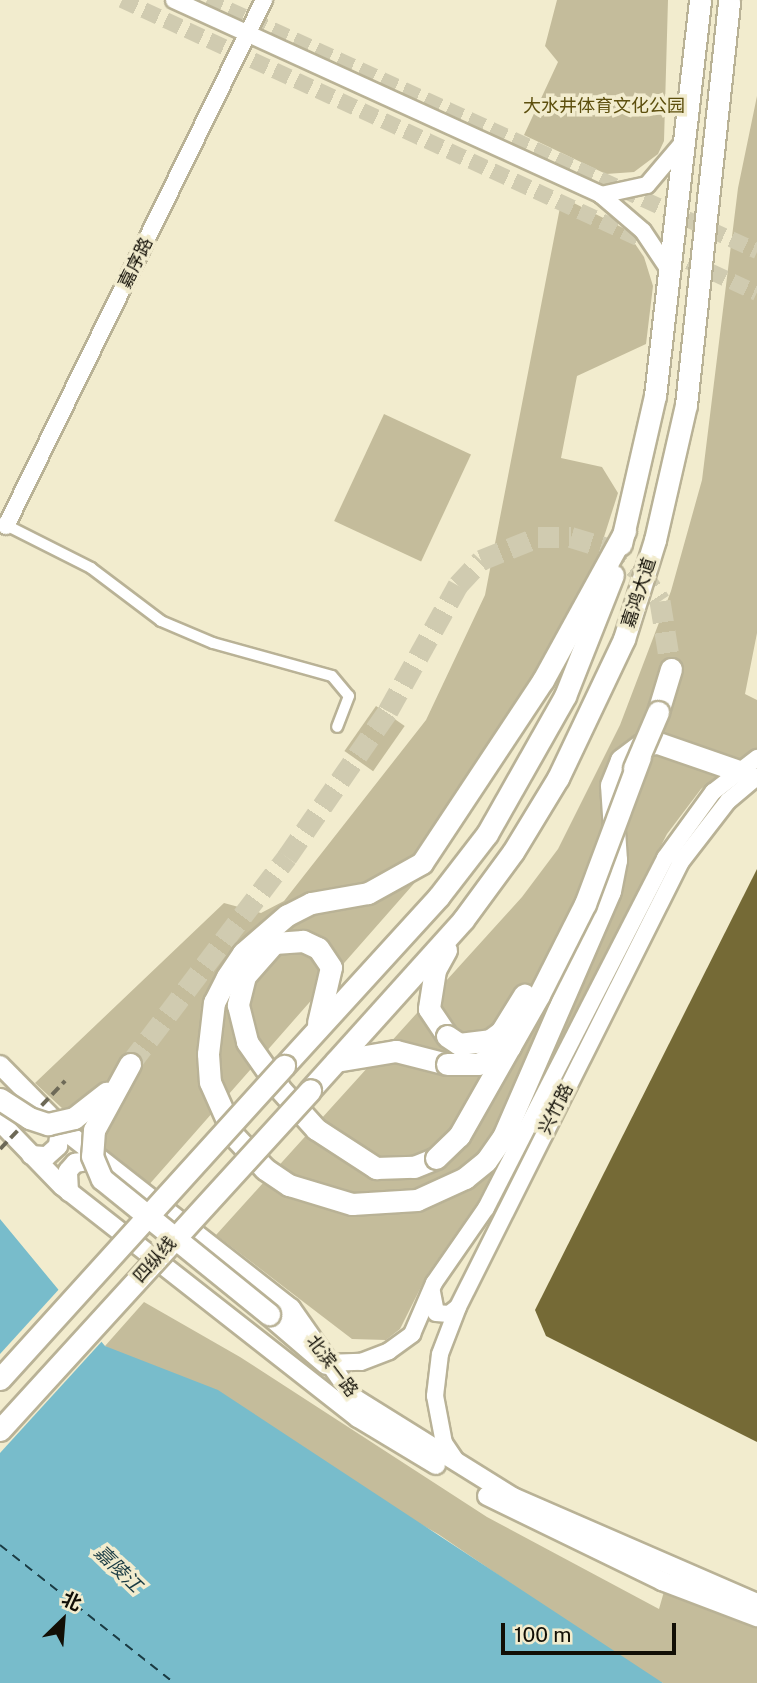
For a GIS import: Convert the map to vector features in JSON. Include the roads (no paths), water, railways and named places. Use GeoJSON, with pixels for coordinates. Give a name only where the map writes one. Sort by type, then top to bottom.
{"type":"FeatureCollection","features":[{"type":"Feature","properties":{"kind":"highway","name":"嘉鸿大道"},"geometry":{"type":"LineString","coordinates":[[284,1066],[439,896],[486,834],[565,696],[596,626],[625,531],[655,396],[671,278],[700,0]]}},
{"type":"Feature","properties":{"kind":"highway","name":"嘉鸿大道"},"geometry":{"type":"LineString","coordinates":[[310,1090],[463,920],[558,778],[643,586],[686,405],[729,0]]}},
{"type":"Feature","properties":{"kind":"highway"},"geometry":{"type":"LineString","coordinates":[[625,531],[543,680],[422,863],[368,893],[311,903],[287,915],[243,953],[214,1002],[210,1082],[234,1136],[265,1169],[289,1185],[352,1204],[416,1200],[465,1178],[486,1161],[503,1136],[610,891],[615,860],[611,785],[621,760],[641,745],[657,743],[748,774]]}},
{"type":"Feature","properties":{"kind":"highway"},"geometry":{"type":"LineString","coordinates":[[314,1033],[331,967],[318,948],[303,941],[274,943],[245,976],[238,1004],[247,1042],[280,1088],[316,1129],[376,1168],[414,1167],[436,1158],[459,1136],[539,995],[590,891],[658,712],[671,669]]}},
{"type":"Feature","properties":{"kind":"highway"},"geometry":{"type":"LineString","coordinates":[[463,920],[429,990],[429,1009],[447,1036],[474,1045],[502,1032],[544,960],[640,757]]}},
{"type":"Feature","properties":{"kind":"highway"},"geometry":{"type":"LineString","coordinates":[[336,1061],[396,1051],[447,1063],[478,1064],[503,1054],[533,1026],[572,975]]}},
{"type":"Feature","properties":{"kind":"highway"},"geometry":{"type":"LineString","coordinates":[[0,1099],[38,1121],[74,1118],[98,1104],[130,1064],[94,1130],[92,1156],[102,1179],[326,1363]]}},
{"type":"Feature","properties":{"kind":"highway","name":"四纵线"},"geometry":{"type":"LineString","coordinates":[[0,1379],[284,1066]]}},
{"type":"Feature","properties":{"kind":"highway","name":"四纵线"},"geometry":{"type":"LineString","coordinates":[[0,1430],[310,1090]]}},
{"type":"Feature","properties":{"kind":"main road","name":"北滨一路"},"geometry":{"type":"LineString","coordinates":[[0,1065],[60,1126],[291,1308],[326,1363],[354,1398],[461,1467],[653,1561],[757,1603]]}},
{"type":"Feature","properties":{"kind":"main road","name":"北滨一路"},"geometry":{"type":"LineString","coordinates":[[0,1122],[69,1192],[358,1418],[511,1510],[662,1581],[757,1616]]}},
{"type":"Feature","properties":{"kind":"main road"},"geometry":{"type":"LineString","coordinates":[[30,1155],[47,1156],[58,1146],[60,1126]]}},
{"type":"Feature","properties":{"kind":"main road"},"geometry":{"type":"LineString","coordinates":[[69,1192],[68,1171],[75,1163],[100,1159]]}},
{"type":"Feature","properties":{"kind":"street"},"geometry":{"type":"LineString","coordinates":[[174,0],[601,195],[643,231],[664,256],[671,278]]}},
{"type":"Feature","properties":{"kind":"street","name":"嘉序路"},"geometry":{"type":"LineString","coordinates":[[3,524],[264,0]]}},
{"type":"Feature","properties":{"kind":"street"},"geometry":{"type":"LineString","coordinates":[[601,195],[647,185],[673,160],[687,134]]}},
{"type":"Feature","properties":{"kind":"street"},"geometry":{"type":"LineString","coordinates":[[3,524],[91,568],[161,621],[214,643],[332,676],[349,696],[337,727]]}},
{"type":"Feature","properties":{"kind":"street","name":"兴竹路"},"geometry":{"type":"LineString","coordinates":[[461,1467],[444,1443],[435,1396],[440,1354],[458,1307],[680,863],[748,774],[757,758]]}},
{"type":"Feature","properties":{"kind":"street","name":"兴竹路"},"geometry":{"type":"LineString","coordinates":[[326,1363],[360,1362],[389,1351],[412,1334],[434,1283],[486,1208],[666,858],[688,821],[748,774]]}},
{"type":"Feature","properties":{"kind":"street"},"geometry":{"type":"LineString","coordinates":[[434,1283],[431,1298],[436,1313],[449,1314],[458,1307]]}},
{"type":"Feature","properties":{"kind":"water","name":"嘉陵江"},"geometry":{"type":"Polygon","coordinates":[[[0,1219],[105,1346],[218,1390],[663,1683],[0,1683],[0,1219]]]}},
{"type":"Feature","properties":{"kind":"tunnel"},"geometry":{"type":"LineString","coordinates":[[122,0],[757,293]]}},
{"type":"Feature","properties":{"kind":"tunnel"},"geometry":{"type":"LineString","coordinates":[[207,0],[757,251]]}},
{"type":"Feature","properties":{"kind":"tunnel"},"geometry":{"type":"LineString","coordinates":[[130,1064],[287,857],[388,711],[458,585],[481,560],[538,537],[571,537],[608,548],[640,571],[660,601],[671,669]]}},
{"type":"Feature","properties":{"kind":"railway"},"geometry":{"type":"LineString","coordinates":[[0,1149],[65,1081]]}},
{"type":"Feature","properties":{"kind":"park label","name":"大水井体育文化公园"},"geometry":{"type":"Point","coordinates":[604,106]}}]}
